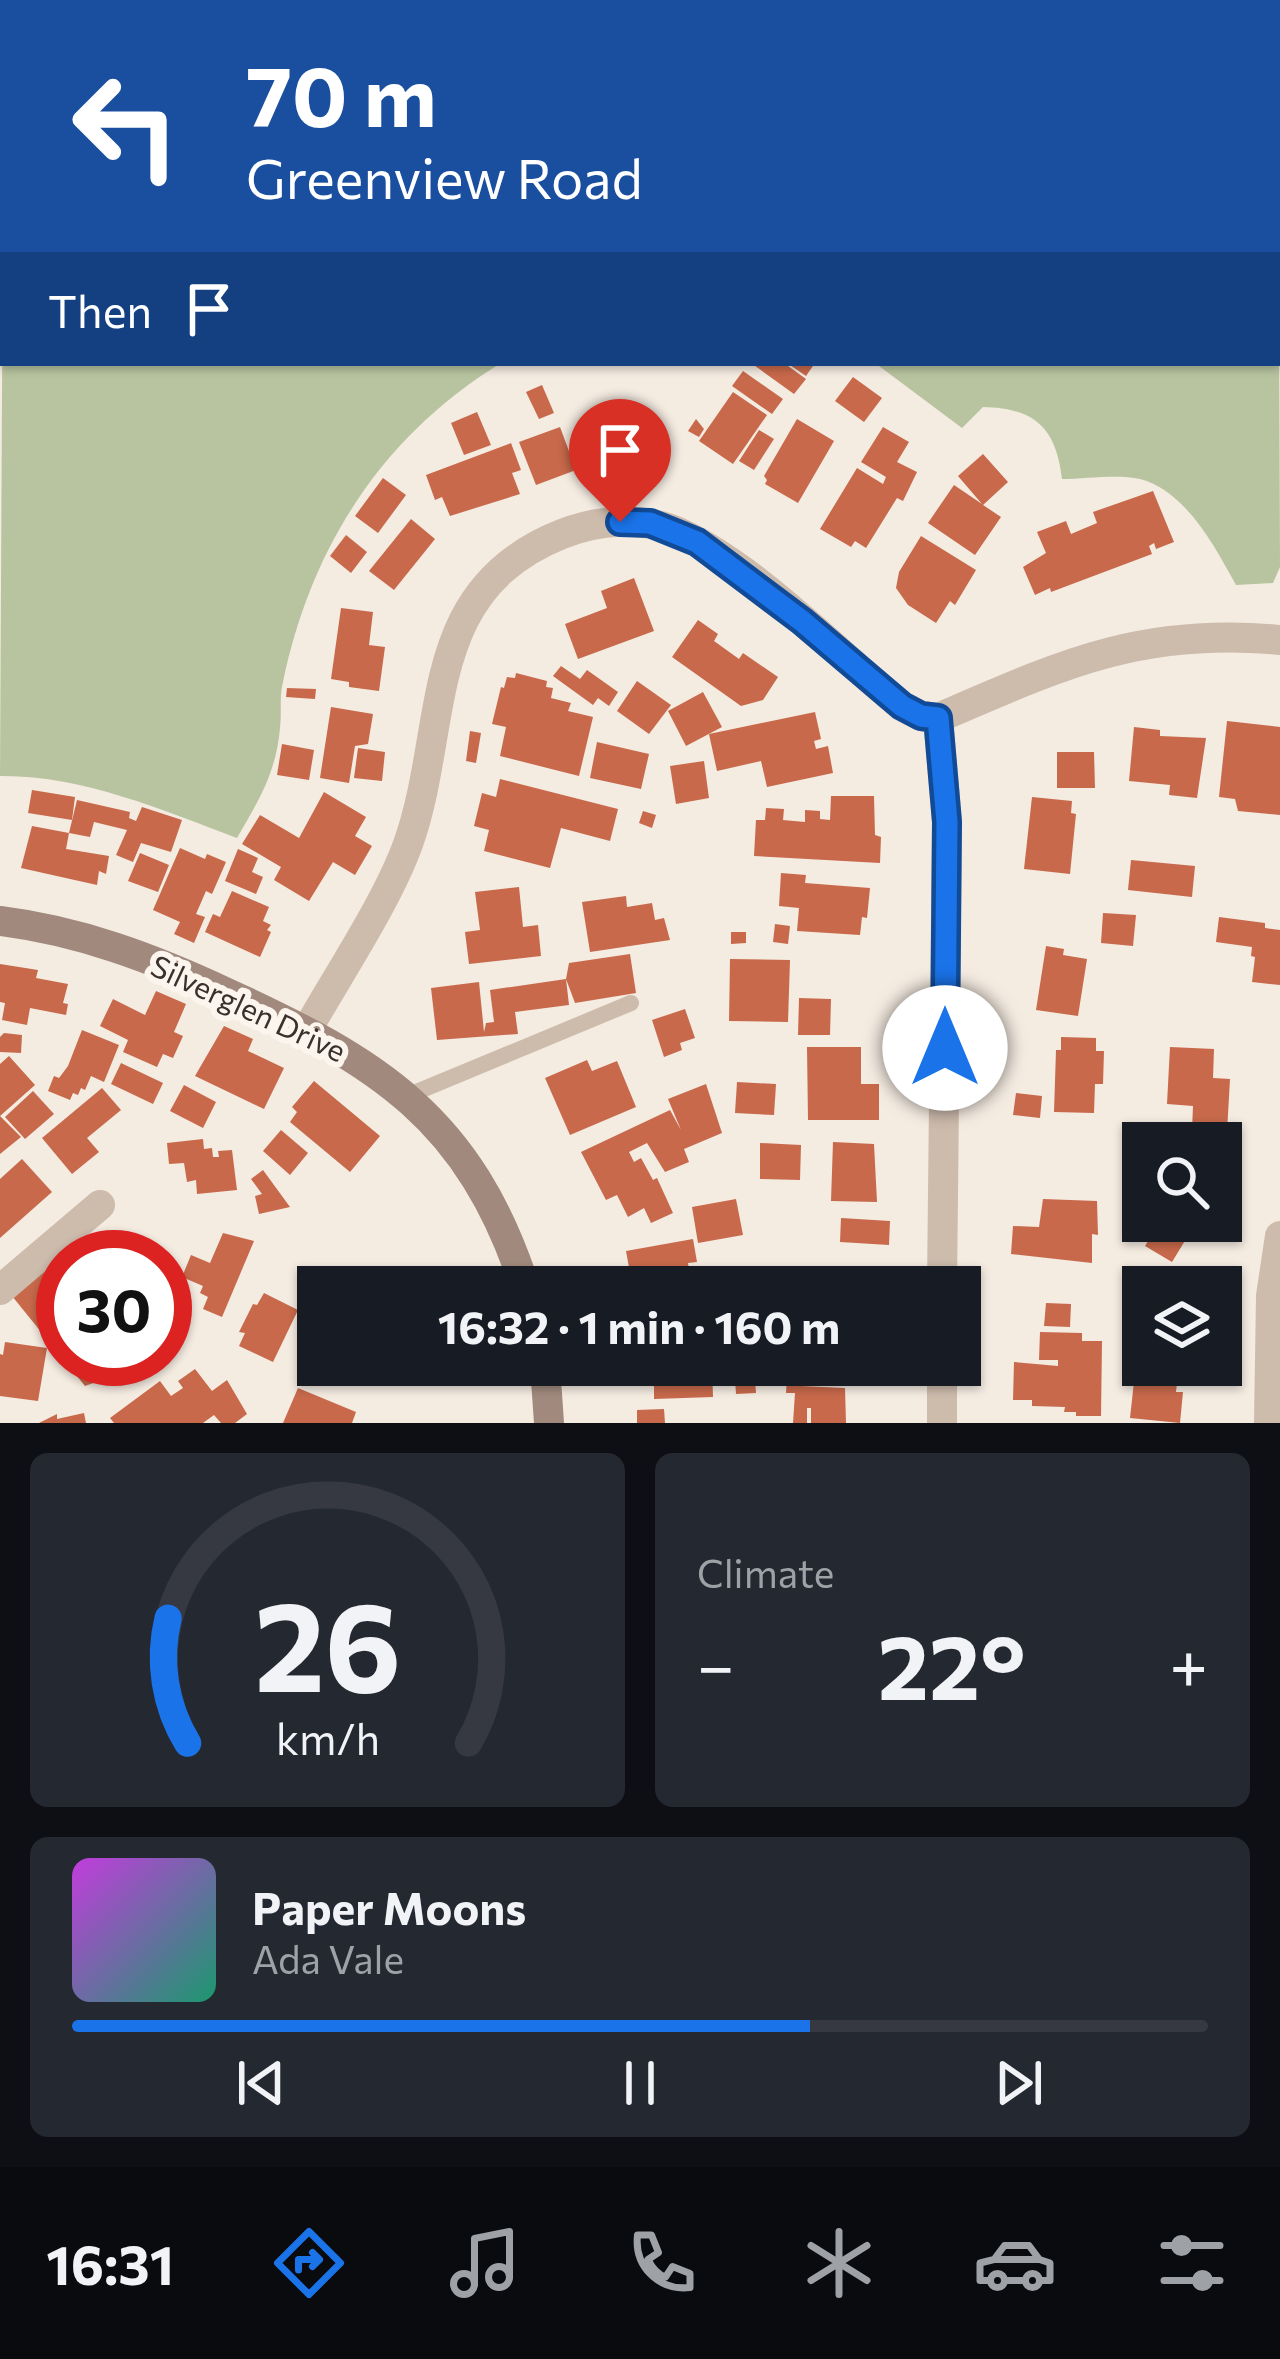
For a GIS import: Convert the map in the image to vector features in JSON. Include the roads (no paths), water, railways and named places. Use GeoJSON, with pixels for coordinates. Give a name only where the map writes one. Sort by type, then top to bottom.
{"type":"FeatureCollection","features":[{"type":"Feature","properties":{"kind":"street"},"geometry":{"type":"LineString","coordinates":[[307,1030],[407,846],[453,640],[484,586],[542,542],[582,526],[601,524],[650,523],[674,531],[741,573],[902,706],[921,716],[938,718],[1073,660],[1135,644],[1245,636],[1280,640]]}},
{"type":"Feature","properties":{"kind":"street"},"geometry":{"type":"LineString","coordinates":[[938,718],[947,822],[942,1266]]}},
{"type":"Feature","properties":{"kind":"street","name":"Silverglen Drive"},"geometry":{"type":"LineString","coordinates":[[0,921],[68,932],[120,948],[307,1030],[379,1072],[407,1096],[472,1171],[516,1266]]}},
{"type":"Feature","properties":{"kind":"street"},"geometry":{"type":"LineString","coordinates":[[0,1290],[100,1205]]}},
{"type":"Feature","properties":{"kind":"street"},"geometry":{"type":"LineString","coordinates":[[1269,1423],[1269,1330],[1280,1236]]}},
{"type":"Feature","properties":{"kind":"street"},"geometry":{"type":"LineString","coordinates":[[546,1386],[549,1423]]}},
{"type":"Feature","properties":{"kind":"street"},"geometry":{"type":"LineString","coordinates":[[942,1386],[942,1423]]}},
{"type":"Feature","properties":{"kind":"lane"},"geometry":{"type":"LineString","coordinates":[[407,1096],[631,1003]]}}]}
